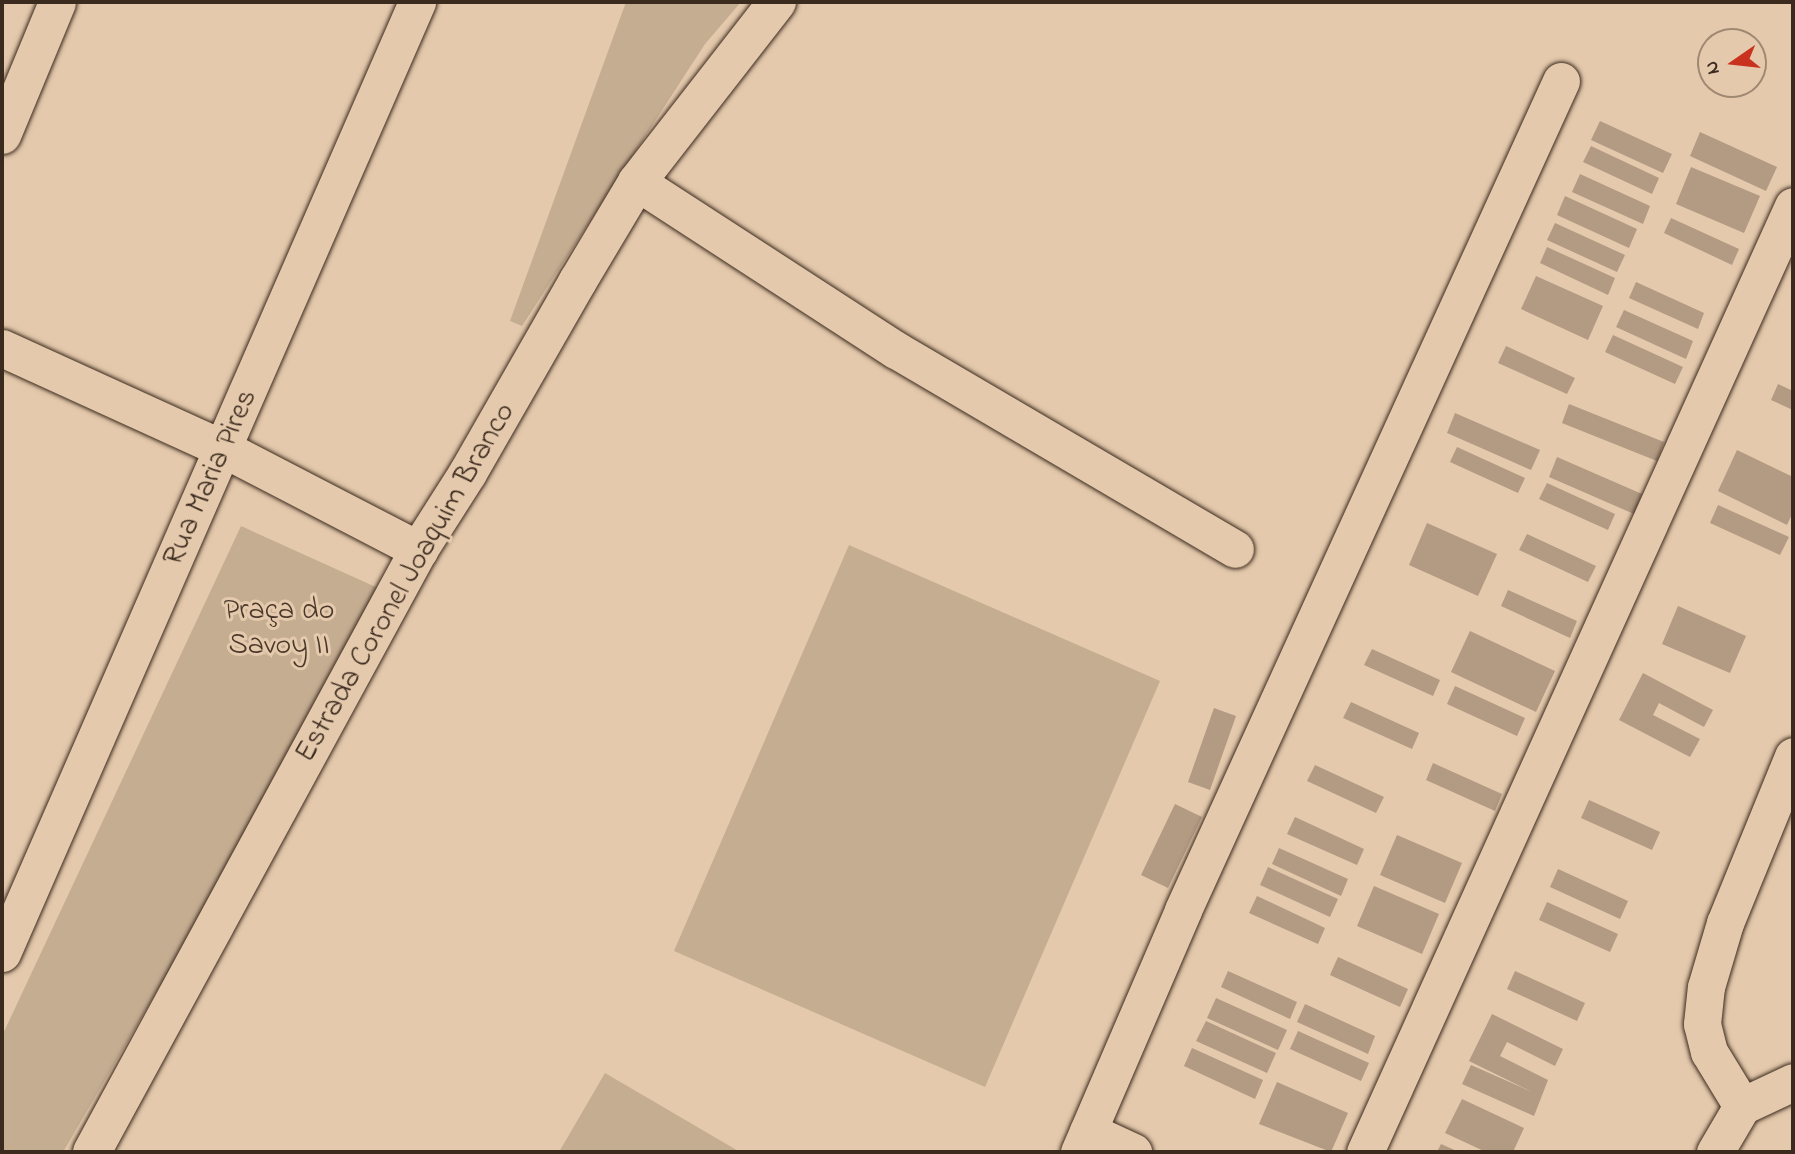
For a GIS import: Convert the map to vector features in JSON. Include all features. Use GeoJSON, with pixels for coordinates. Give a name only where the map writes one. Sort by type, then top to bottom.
{"type":"FeatureCollection","features":[{"type":"Feature","properties":{"kind":"street"},"geometry":{"type":"LineString","coordinates":[[2,135],[57,2]]}},
{"type":"Feature","properties":{"kind":"street","name":"Rua Maria Pires"},"geometry":{"type":"LineString","coordinates":[[2,953],[417,2]]}},
{"type":"Feature","properties":{"kind":"street","name":"Estrada Coronel Joaquim Branco"},"geometry":{"type":"LineString","coordinates":[[92,1152],[419,550],[468,473],[637,182],[777,2]]}},
{"type":"Feature","properties":{"kind":"street"},"geometry":{"type":"LineString","coordinates":[[1133,1152],[1084,1141],[1183,910],[1561,81]]}},
{"type":"Feature","properties":{"kind":"street"},"geometry":{"type":"LineString","coordinates":[[637,182],[896,351],[1234,549]]}},
{"type":"Feature","properties":{"kind":"street"},"geometry":{"type":"LineString","coordinates":[[1365,1152],[1793,206]]}},
{"type":"Feature","properties":{"kind":"street"},"geometry":{"type":"LineString","coordinates":[[2,348],[224,449],[419,550]]}},
{"type":"Feature","properties":{"kind":"street"},"geometry":{"type":"LineString","coordinates":[[1742,1106],[1709,1052],[1702,1024],[1706,987],[1725,923],[1793,756]]}},
{"type":"Feature","properties":{"kind":"street"},"geometry":{"type":"LineString","coordinates":[[1715,1152],[1742,1106],[1793,1082]]}},
{"type":"Feature","properties":{"kind":"green space"},"geometry":{"type":"Polygon","coordinates":[[[626,2],[741,2],[705,44],[522,326],[510,321],[626,2]]]}},
{"type":"Feature","properties":{"kind":"green space","name":"Praça do Savoy II"},"geometry":{"type":"Polygon","coordinates":[[[241,526],[389,593],[63,1152],[2,1152],[2,1036],[241,526]]]}},
{"type":"Feature","properties":{"kind":"green space"},"geometry":{"type":"Polygon","coordinates":[[[849,545],[1160,681],[985,1087],[674,951],[849,545]]]}},
{"type":"Feature","properties":{"kind":"green space"},"geometry":{"type":"Polygon","coordinates":[[[605,1073],[740,1152],[559,1152],[605,1073]]]}},
{"type":"Feature","properties":{"kind":"building"},"geometry":{"type":"Polygon","coordinates":[[[1600,121],[1672,154],[1663,173],[1591,140],[1600,121]]]}},
{"type":"Feature","properties":{"kind":"building"},"geometry":{"type":"Polygon","coordinates":[[[1700,132],[1777,167],[1766,191],[1690,156],[1700,132]]]}},
{"type":"Feature","properties":{"kind":"building"},"geometry":{"type":"Polygon","coordinates":[[[1591,146],[1659,178],[1652,194],[1583,162],[1591,146]]]}},
{"type":"Feature","properties":{"kind":"building"},"geometry":{"type":"Polygon","coordinates":[[[1691,167],[1760,196],[1744,233],[1676,204],[1691,167]]]}},
{"type":"Feature","properties":{"kind":"building"},"geometry":{"type":"Polygon","coordinates":[[[1580,174],[1650,206],[1643,224],[1572,192],[1580,174]]]}},
{"type":"Feature","properties":{"kind":"building"},"geometry":{"type":"Polygon","coordinates":[[[1565,196],[1637,229],[1629,248],[1557,215],[1565,196]]]}},
{"type":"Feature","properties":{"kind":"building"},"geometry":{"type":"Polygon","coordinates":[[[1671,218],[1739,249],[1732,265],[1664,233],[1671,218]]]}},
{"type":"Feature","properties":{"kind":"building"},"geometry":{"type":"Polygon","coordinates":[[[1555,223],[1625,255],[1617,272],[1547,240],[1555,223]]]}},
{"type":"Feature","properties":{"kind":"building"},"geometry":{"type":"Polygon","coordinates":[[[1547,247],[1615,278],[1608,295],[1540,263],[1547,247]]]}},
{"type":"Feature","properties":{"kind":"building"},"geometry":{"type":"Polygon","coordinates":[[[1536,276],[1603,306],[1588,340],[1521,309],[1536,276]]]}},
{"type":"Feature","properties":{"kind":"building"},"geometry":{"type":"Polygon","coordinates":[[[1636,282],[1704,313],[1698,329],[1629,298],[1636,282]]]}},
{"type":"Feature","properties":{"kind":"building"},"geometry":{"type":"Polygon","coordinates":[[[1624,310],[1693,341],[1686,359],[1616,327],[1624,310]]]}},
{"type":"Feature","properties":{"kind":"building"},"geometry":{"type":"Polygon","coordinates":[[[1613,335],[1683,367],[1675,384],[1605,352],[1613,335]]]}},
{"type":"Feature","properties":{"kind":"building"},"geometry":{"type":"Polygon","coordinates":[[[1506,346],[1575,378],[1567,394],[1498,363],[1506,346]]]}},
{"type":"Feature","properties":{"kind":"building"},"geometry":{"type":"Polygon","coordinates":[[[1778,384],[1793,391],[1793,410],[1771,400],[1778,384]]]}},
{"type":"Feature","properties":{"kind":"building"},"geometry":{"type":"Polygon","coordinates":[[[1569,404],[1664,442],[1657,461],[1562,423],[1569,404]]]}},
{"type":"Feature","properties":{"kind":"building"},"geometry":{"type":"Polygon","coordinates":[[[1455,413],[1540,450],[1531,470],[1447,433],[1455,413]]]}},
{"type":"Feature","properties":{"kind":"building"},"geometry":{"type":"Polygon","coordinates":[[[1457,447],[1525,478],[1518,493],[1450,462],[1457,447]]]}},
{"type":"Feature","properties":{"kind":"building"},"geometry":{"type":"Polygon","coordinates":[[[1737,450],[1793,477],[1793,512],[1787,525],[1718,491],[1737,450]]]}},
{"type":"Feature","properties":{"kind":"building"},"geometry":{"type":"Polygon","coordinates":[[[1557,457],[1642,494],[1634,514],[1549,477],[1557,457]]]}},
{"type":"Feature","properties":{"kind":"building"},"geometry":{"type":"Polygon","coordinates":[[[1547,483],[1615,514],[1608,530],[1539,499],[1547,483]]]}},
{"type":"Feature","properties":{"kind":"building"},"geometry":{"type":"Polygon","coordinates":[[[1718,505],[1789,537],[1780,555],[1710,523],[1718,505]]]}},
{"type":"Feature","properties":{"kind":"building"},"geometry":{"type":"Polygon","coordinates":[[[1427,523],[1497,554],[1478,596],[1409,565],[1427,523]]]}},
{"type":"Feature","properties":{"kind":"building"},"geometry":{"type":"Polygon","coordinates":[[[1527,534],[1596,566],[1588,582],[1519,550],[1527,534]]]}},
{"type":"Feature","properties":{"kind":"building"},"geometry":{"type":"Polygon","coordinates":[[[1508,590],[1577,621],[1570,638],[1501,606],[1508,590]]]}},
{"type":"Feature","properties":{"kind":"building"},"geometry":{"type":"Polygon","coordinates":[[[1678,606],[1746,636],[1730,673],[1662,644],[1678,606]]]}},
{"type":"Feature","properties":{"kind":"building"},"geometry":{"type":"Polygon","coordinates":[[[1470,631],[1555,671],[1536,712],[1451,672],[1470,631]]]}},
{"type":"Feature","properties":{"kind":"building"},"geometry":{"type":"Polygon","coordinates":[[[1372,649],[1440,680],[1433,696],[1364,665],[1372,649]]]}},
{"type":"Feature","properties":{"kind":"building"},"geometry":{"type":"Polygon","coordinates":[[[1643,673],[1713,710],[1704,727],[1659,703],[1653,715],[1700,739],[1690,757],[1619,720],[1643,673]]]}},
{"type":"Feature","properties":{"kind":"building"},"geometry":{"type":"Polygon","coordinates":[[[1455,686],[1525,718],[1517,736],[1447,704],[1455,686]]]}},
{"type":"Feature","properties":{"kind":"building"},"geometry":{"type":"Polygon","coordinates":[[[1351,702],[1419,733],[1412,749],[1343,718],[1351,702]]]}},
{"type":"Feature","properties":{"kind":"building"},"geometry":{"type":"Polygon","coordinates":[[[1214,708],[1236,716],[1210,790],[1188,782],[1214,708]]]}},
{"type":"Feature","properties":{"kind":"building"},"geometry":{"type":"Polygon","coordinates":[[[1433,763],[1502,794],[1495,811],[1426,780],[1433,763]]]}},
{"type":"Feature","properties":{"kind":"building"},"geometry":{"type":"Polygon","coordinates":[[[1315,765],[1384,797],[1376,813],[1307,781],[1315,765]]]}},
{"type":"Feature","properties":{"kind":"building"},"geometry":{"type":"Polygon","coordinates":[[[1589,800],[1660,832],[1652,850],[1581,818],[1589,800]]]}},
{"type":"Feature","properties":{"kind":"building"},"geometry":{"type":"Polygon","coordinates":[[[1175,804],[1202,817],[1168,888],[1141,875],[1175,804]]]}},
{"type":"Feature","properties":{"kind":"building"},"geometry":{"type":"Polygon","coordinates":[[[1295,817],[1364,849],[1357,865],[1287,834],[1295,817]]]}},
{"type":"Feature","properties":{"kind":"building"},"geometry":{"type":"Polygon","coordinates":[[[1397,835],[1462,863],[1445,903],[1380,875],[1397,835]]]}},
{"type":"Feature","properties":{"kind":"building"},"geometry":{"type":"Polygon","coordinates":[[[1279,848],[1348,879],[1341,896],[1272,864],[1279,848]]]}},
{"type":"Feature","properties":{"kind":"building"},"geometry":{"type":"Polygon","coordinates":[[[1268,867],[1338,899],[1330,917],[1260,885],[1268,867]]]}},
{"type":"Feature","properties":{"kind":"building"},"geometry":{"type":"Polygon","coordinates":[[[1558,869],[1628,901],[1620,919],[1550,887],[1558,869]]]}},
{"type":"Feature","properties":{"kind":"building"},"geometry":{"type":"Polygon","coordinates":[[[1374,886],[1439,914],[1422,954],[1357,926],[1374,886]]]}},
{"type":"Feature","properties":{"kind":"building"},"geometry":{"type":"Polygon","coordinates":[[[1257,896],[1325,928],[1318,944],[1249,913],[1257,896]]]}},
{"type":"Feature","properties":{"kind":"building"},"geometry":{"type":"Polygon","coordinates":[[[1547,902],[1618,934],[1610,952],[1539,920],[1547,902]]]}},
{"type":"Feature","properties":{"kind":"building"},"geometry":{"type":"Polygon","coordinates":[[[1338,957],[1408,989],[1400,1007],[1330,975],[1338,957]]]}},
{"type":"Feature","properties":{"kind":"building"},"geometry":{"type":"Polygon","coordinates":[[[1228,971],[1297,1002],[1290,1019],[1221,987],[1228,971]]]}},
{"type":"Feature","properties":{"kind":"building"},"geometry":{"type":"Polygon","coordinates":[[[1515,971],[1585,1003],[1577,1021],[1507,989],[1515,971]]]}},
{"type":"Feature","properties":{"kind":"building"},"geometry":{"type":"Polygon","coordinates":[[[1216,998],[1287,1030],[1278,1050],[1207,1018],[1216,998]]]}},
{"type":"Feature","properties":{"kind":"building"},"geometry":{"type":"Polygon","coordinates":[[[1305,1004],[1375,1036],[1368,1054],[1297,1022],[1305,1004]]]}},
{"type":"Feature","properties":{"kind":"building"},"geometry":{"type":"Polygon","coordinates":[[[1492,1014],[1563,1049],[1555,1066],[1507,1042],[1500,1056],[1548,1080],[1534,1116],[1462,1084],[1471,1065],[1532,1092],[1469,1061],[1492,1014]]]}},
{"type":"Feature","properties":{"kind":"building"},"geometry":{"type":"Polygon","coordinates":[[[1206,1021],[1276,1053],[1267,1073],[1196,1041],[1206,1021]]]}},
{"type":"Feature","properties":{"kind":"building"},"geometry":{"type":"Polygon","coordinates":[[[1298,1031],[1369,1063],[1361,1081],[1290,1049],[1298,1031]]]}},
{"type":"Feature","properties":{"kind":"building"},"geometry":{"type":"Polygon","coordinates":[[[1192,1048],[1263,1080],[1255,1099],[1184,1066],[1192,1048]]]}},
{"type":"Feature","properties":{"kind":"building"},"geometry":{"type":"Polygon","coordinates":[[[1277,1082],[1348,1113],[1331,1152],[1259,1124],[1277,1082]]]}},
{"type":"Feature","properties":{"kind":"building"},"geometry":{"type":"Polygon","coordinates":[[[1462,1099],[1524,1128],[1513,1152],[1486,1152],[1445,1133],[1462,1099]]]}},
{"type":"Feature","properties":{"kind":"building"},"geometry":{"type":"Polygon","coordinates":[[[1441,1144],[1459,1152],[1437,1152],[1441,1144]]]}}]}
